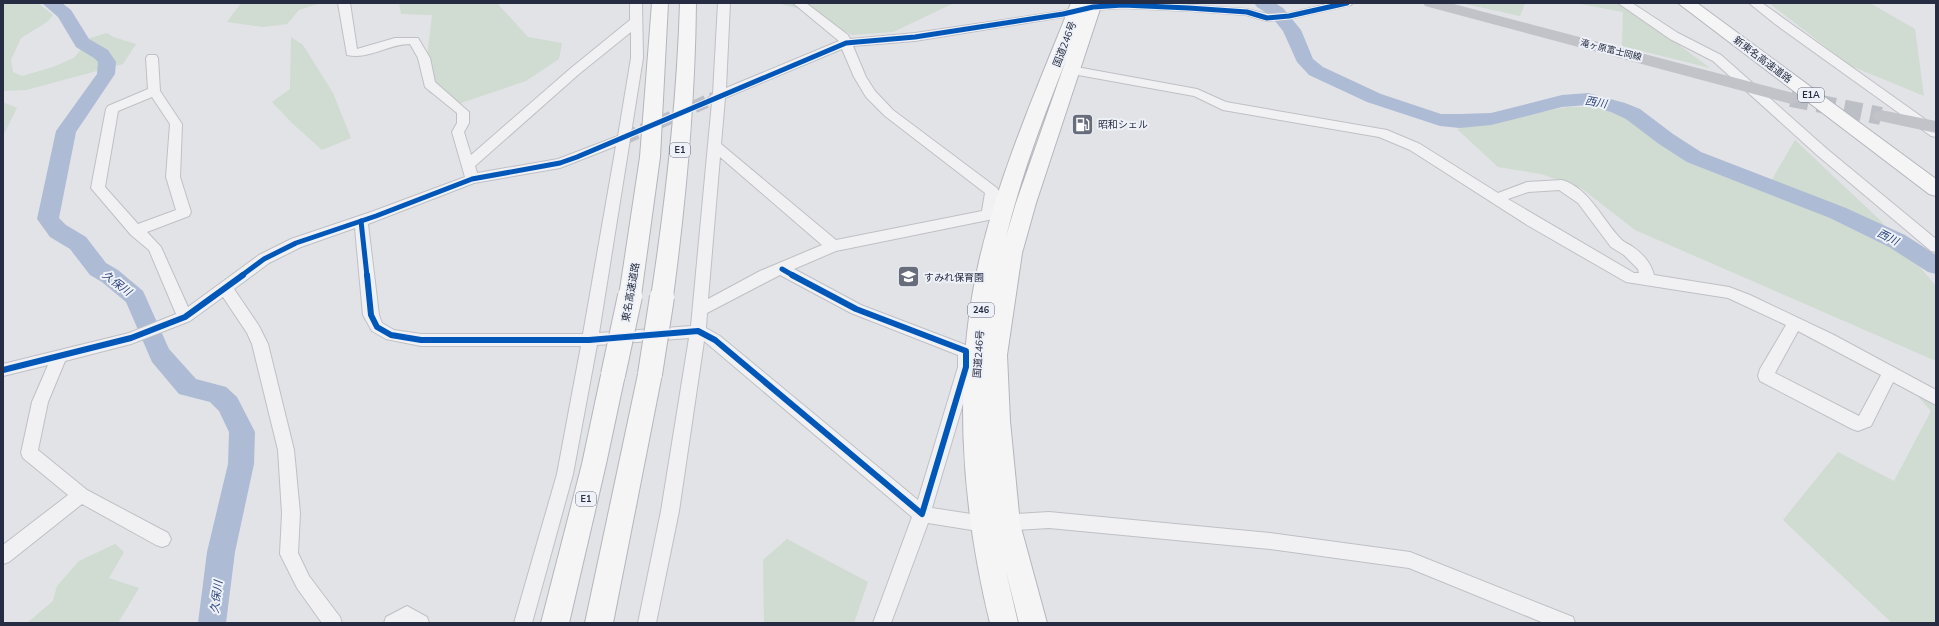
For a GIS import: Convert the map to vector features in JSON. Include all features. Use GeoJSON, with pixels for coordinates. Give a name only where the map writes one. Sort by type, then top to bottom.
{"type":"FeatureCollection","features":[{"type":"Feature","properties":{"kind":"highway","name":"東名高速道路"},"geometry":{"type":"LineString","coordinates":[[555,623],[594,464],[630,296],[650,157],[660,3]]}},
{"type":"Feature","properties":{"kind":"highway","name":"E1"},"geometry":{"type":"LineString","coordinates":[[599,623],[650,374],[662,297],[677,179],[685,85],[688,3]]}},
{"type":"Feature","properties":{"kind":"highway","name":"新東名高速道路"},"geometry":{"type":"LineString","coordinates":[[1686,3],[1936,189]]}},
{"type":"Feature","properties":{"kind":"highway","name":"新東名高速道路"},"geometry":{"type":"LineString","coordinates":[[1707,3],[1936,173]]}},
{"type":"Feature","properties":{"kind":"highway","name":"国道246号"},"geometry":{"type":"LineString","coordinates":[[1004,623],[995,524],[998,420],[996,355],[1012,253],[1026,203],[1071,70],[1085,6]]}},
{"type":"Feature","properties":{"kind":"highway","name":"国道246号"},"geometry":{"type":"LineString","coordinates":[[1033,623],[995,524],[975,431],[976,356],[995,214],[1022,156],[1085,6]]}},
{"type":"Feature","properties":{"kind":"main road","name":"滝ヶ原富士岡線"},"geometry":{"type":"LineString","coordinates":[[1431,3],[1791,98]]}},
{"type":"Feature","properties":{"kind":"main road"},"geometry":{"type":"LineString","coordinates":[[1881,116],[1932,128]]}},
{"type":"Feature","properties":{"kind":"street"},"geometry":{"type":"LineString","coordinates":[[344,3],[351,52],[359,54],[386,43],[404,40],[414,41],[424,58],[429,84],[463,112],[463,123],[458,132],[470,172]]}},
{"type":"Feature","properties":{"kind":"street"},"geometry":{"type":"LineString","coordinates":[[523,623],[565,474],[602,275],[637,58],[636,3]]}},
{"type":"Feature","properties":{"kind":"street"},"geometry":{"type":"LineString","coordinates":[[647,623],[670,511],[698,331],[715,146],[716,97],[724,3]]}},
{"type":"Feature","properties":{"kind":"street"},"geometry":{"type":"LineString","coordinates":[[700,310],[765,276],[833,246],[995,214],[992,191],[889,113],[870,94],[860,77],[844,38],[800,3]]}},
{"type":"Feature","properties":{"kind":"street"},"geometry":{"type":"LineString","coordinates":[[716,97],[846,43],[914,37],[1085,6],[1123,5],[1189,8],[1247,12],[1267,18],[1289,16],[1347,3]]}},
{"type":"Feature","properties":{"kind":"street"},"geometry":{"type":"LineString","coordinates":[[1624,3],[1674,36],[1716,58],[1822,152],[1936,247]]}},
{"type":"Feature","properties":{"kind":"street"},"geometry":{"type":"LineString","coordinates":[[1755,3],[1779,22],[1932,128]]}},
{"type":"Feature","properties":{"kind":"street"},"geometry":{"type":"LineString","coordinates":[[470,172],[575,71],[637,21]]}},
{"type":"Feature","properties":{"kind":"street"},"geometry":{"type":"LineString","coordinates":[[136,231],[184,212],[174,177],[176,124],[154,91],[152,58]]}},
{"type":"Feature","properties":{"kind":"street"},"geometry":{"type":"LineString","coordinates":[[1071,70],[1197,93],[1223,106],[1382,133],[1415,147],[1498,198],[1532,221],[1631,278],[1728,294],[1745,300],[1829,339],[1889,374],[1936,398]]}},
{"type":"Feature","properties":{"kind":"street"},"geometry":{"type":"LineString","coordinates":[[154,91],[112,109],[98,188],[136,231],[154,247],[185,317]]}},
{"type":"Feature","properties":{"kind":"street"},"geometry":{"type":"LineString","coordinates":[[3,370],[131,338],[164,326],[185,317],[264,259],[281,249],[361,221],[470,172],[560,163],[624,138]]}},
{"type":"Feature","properties":{"kind":"street"},"geometry":{"type":"LineString","coordinates":[[715,146],[833,246]]}},
{"type":"Feature","properties":{"kind":"street"},"geometry":{"type":"LineString","coordinates":[[1498,198],[1527,187],[1562,185],[1574,191],[1583,200],[1616,243],[1629,252],[1645,267],[1648,280]]}},
{"type":"Feature","properties":{"kind":"street"},"geometry":{"type":"LineString","coordinates":[[361,221],[371,315],[377,327],[390,335],[421,340],[589,340],[698,331],[715,340],[922,514],[995,524],[1057,521],[1270,541],[1410,560],[1566,623]]}},
{"type":"Feature","properties":{"kind":"street"},"geometry":{"type":"LineString","coordinates":[[782,269],[856,309],[900,327],[966,350],[966,367],[922,514],[882,623]]}},
{"type":"Feature","properties":{"kind":"street"},"geometry":{"type":"LineString","coordinates":[[225,288],[254,330],[260,344],[286,450],[291,513],[289,554],[303,582],[333,623]]}},
{"type":"Feature","properties":{"kind":"street"},"geometry":{"type":"LineString","coordinates":[[1794,324],[1768,369],[1766,376],[1858,424],[1865,421],[1889,374]]}},
{"type":"Feature","properties":{"kind":"street"},"geometry":{"type":"LineString","coordinates":[[59,357],[40,402],[29,452],[81,495],[162,539]]}},
{"type":"Feature","properties":{"kind":"street"},"geometry":{"type":"LineString","coordinates":[[3,556],[81,495]]}},
{"type":"Feature","properties":{"kind":"street"},"geometry":{"type":"LineString","coordinates":[[393,623],[407,615],[420,623]]}},
{"type":"Feature","properties":{"kind":"shaded area"},"geometry":{"type":"Polygon","coordinates":[[[3,3],[38,3],[53,15],[47,22],[21,38],[11,60],[13,72],[22,76],[53,67],[74,58],[90,38],[107,33],[113,37],[136,44],[123,64],[26,90],[4,91],[3,3]]]}},
{"type":"Feature","properties":{"kind":"shaded area"},"geometry":{"type":"Polygon","coordinates":[[[241,3],[321,3],[299,10],[287,24],[263,27],[227,22],[241,3]]]}},
{"type":"Feature","properties":{"kind":"shaded area"},"geometry":{"type":"Polygon","coordinates":[[[399,3],[497,3],[528,37],[562,43],[559,59],[526,81],[461,103],[429,93],[426,67],[432,15],[401,14],[399,3]]]}},
{"type":"Feature","properties":{"kind":"shaded area"},"geometry":{"type":"Polygon","coordinates":[[[777,3],[954,3],[893,32],[852,35],[800,9],[777,3]]]}},
{"type":"Feature","properties":{"kind":"shaded area"},"geometry":{"type":"Polygon","coordinates":[[[1461,3],[1525,3],[1520,16],[1461,3]]]}},
{"type":"Feature","properties":{"kind":"shaded area"},"geometry":{"type":"Polygon","coordinates":[[[1575,3],[1619,3],[1647,21],[1710,68],[1622,46],[1623,12],[1575,3]]]}},
{"type":"Feature","properties":{"kind":"shaded area"},"geometry":{"type":"Polygon","coordinates":[[[1769,3],[1870,3],[1915,29],[1924,96],[1851,66],[1769,3]]]}},
{"type":"Feature","properties":{"kind":"shaded area"},"geometry":{"type":"Polygon","coordinates":[[[291,37],[303,45],[333,93],[351,138],[322,150],[292,123],[272,102],[290,89],[291,37]]]}},
{"type":"Feature","properties":{"kind":"shaded area"},"geometry":{"type":"Polygon","coordinates":[[[3,102],[17,108],[3,136],[3,102]]]}},
{"type":"Feature","properties":{"kind":"shaded area"},"geometry":{"type":"Polygon","coordinates":[[[1567,107],[1618,107],[1694,157],[1771,181],[1795,140],[1880,220],[1936,286],[1936,361],[1635,230],[1581,188],[1541,174],[1498,167],[1457,129],[1567,107]]]}},
{"type":"Feature","properties":{"kind":"shaded area"},"geometry":{"type":"Polygon","coordinates":[[[1906,383],[1936,397],[1936,623],[1892,623],[1783,520],[1838,452],[1894,481],[1931,411],[1906,383]]]}},
{"type":"Feature","properties":{"kind":"shaded area"},"geometry":{"type":"Polygon","coordinates":[[[787,539],[868,582],[854,623],[764,623],[763,560],[787,539]]]}},
{"type":"Feature","properties":{"kind":"shaded area"},"geometry":{"type":"Polygon","coordinates":[[[115,544],[124,552],[109,578],[139,588],[118,623],[27,623],[53,601],[57,586],[79,561],[115,544]]]}},
{"type":"Feature","properties":{"kind":"waterway","name":"久保川"},"geometry":{"type":"LineString","coordinates":[[51,3],[65,14],[82,43],[101,54],[107,62],[106,74],[66,131],[48,219],[58,231],[78,243],[98,269],[110,276],[135,297],[160,355],[188,387],[217,394],[228,404],[242,432],[241,464],[221,552],[212,623]]}},
{"type":"Feature","properties":{"kind":"waterway","name":"西川"},"geometry":{"type":"LineString","coordinates":[[1263,3],[1277,12],[1292,30],[1306,62],[1316,71],[1374,98],[1440,120],[1460,121],[1491,119],[1562,101],[1588,99],[1618,107],[1633,114],[1666,139],[1694,157],[1838,213],[1897,241],[1936,266]]}},
{"type":"Feature","properties":{"kind":"tunnel"},"geometry":{"type":"LineString","coordinates":[[625,138],[714,98]]}},
{"type":"Feature","properties":{"kind":"tunnel"},"geometry":{"type":"LineString","coordinates":[[1791,98],[1881,116]]}},
{"type":"Feature","properties":{"kind":"cycle path"},"geometry":{"type":"LineString","coordinates":[[3,370],[131,338],[185,317],[264,259],[296,243],[376,216],[472,179],[560,163],[577,157],[846,43],[915,37],[1063,14],[1093,7],[1123,5],[1189,8],[1247,12],[1267,18],[1289,16],[1347,3]]}},
{"type":"Feature","properties":{"kind":"cycle path"},"geometry":{"type":"LineString","coordinates":[[361,221],[371,315],[377,327],[391,335],[421,340],[589,340],[698,331],[715,340],[922,514],[966,367],[966,351],[856,309],[782,269]]}},
{"type":"Feature","properties":{"kind":"place","name":"昭和シェル"},"geometry":{"type":"Point","coordinates":[1083,124]}},
{"type":"Feature","properties":{"kind":"place","name":"すみれ保育園"},"geometry":{"type":"Point","coordinates":[908,277]}}]}
